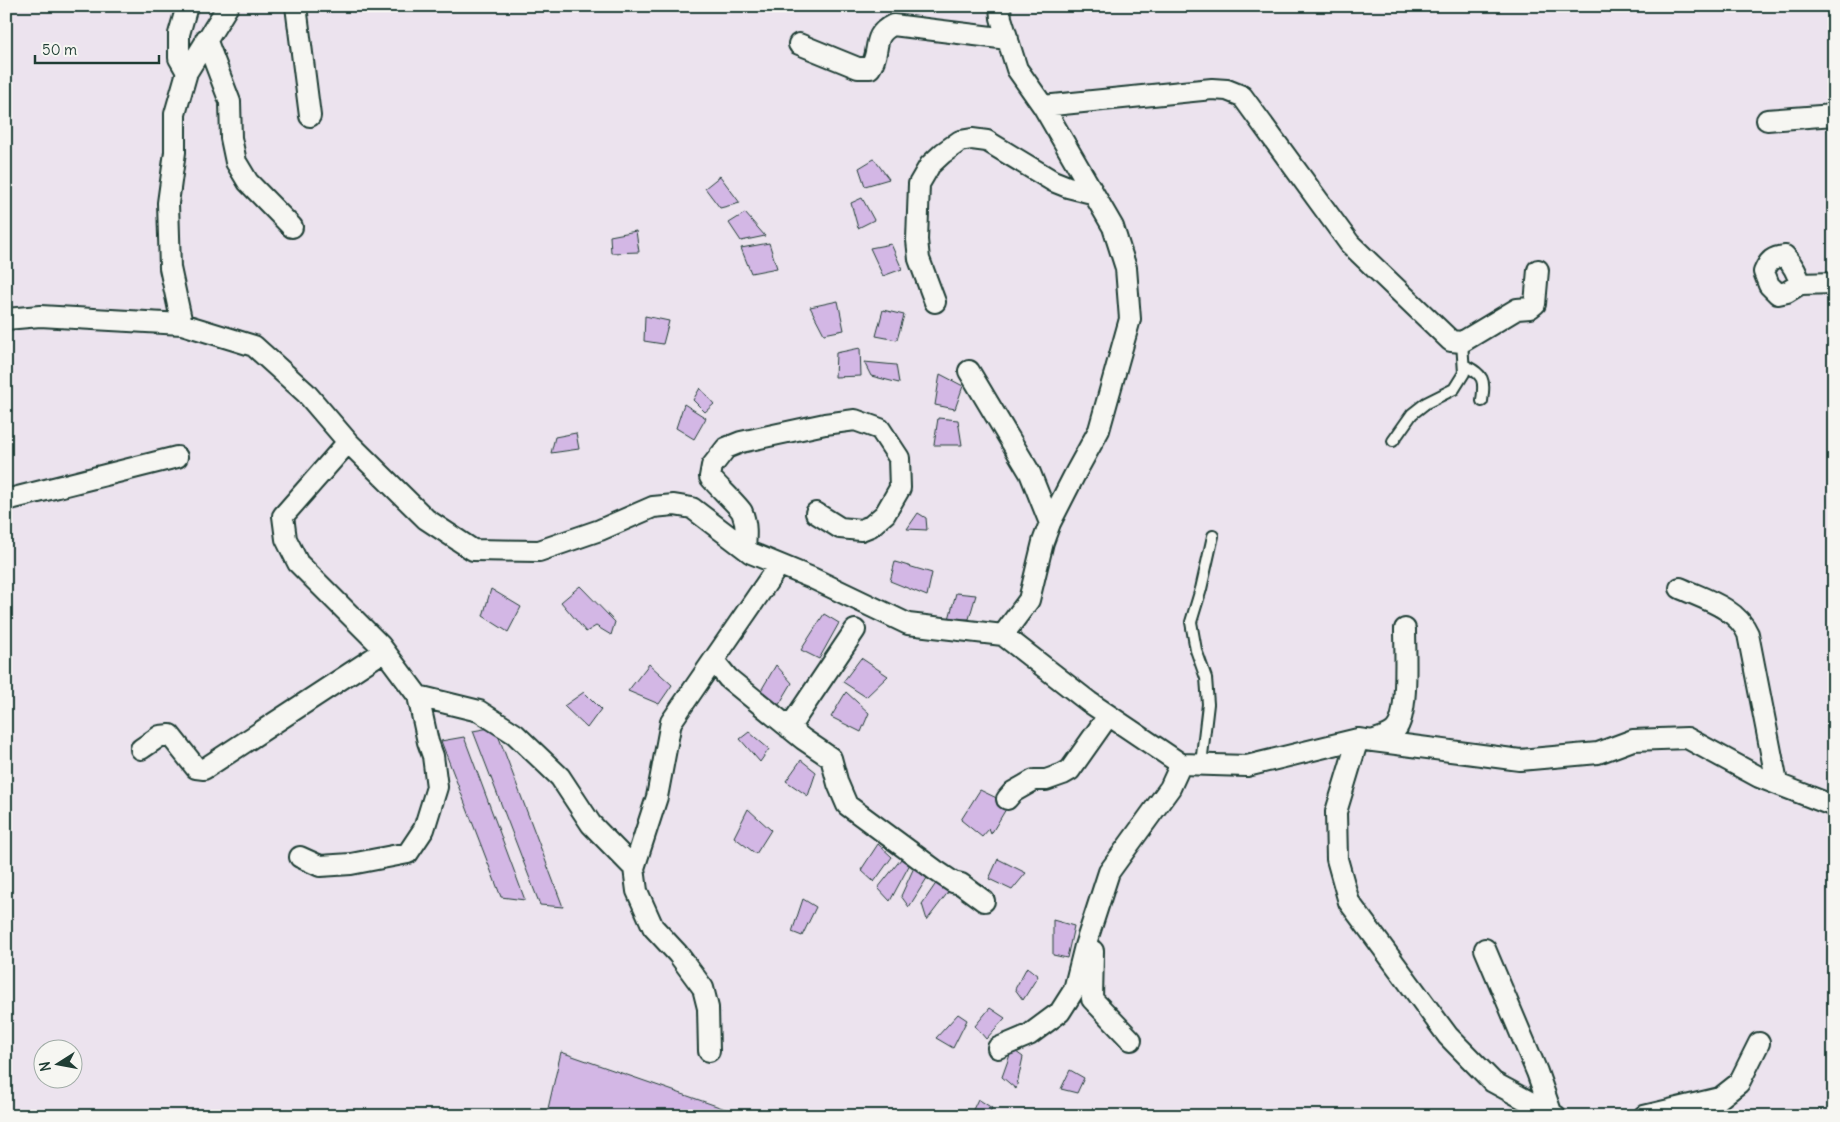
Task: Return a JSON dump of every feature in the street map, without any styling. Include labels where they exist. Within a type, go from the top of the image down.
[{"type":"street","points":[[187,6],[178,34],[179,58],[187,72]]},
{"type":"street","points":[[182,324],[170,268],[168,202],[175,152],[175,114],[187,72],[228,6]]},
{"type":"street","points":[[296,6],[310,116]]},
{"type":"street","points":[[1000,6],[1001,18],[1017,69],[1043,106],[1113,227],[1126,268],[1130,319],[1100,430],[1050,523],[1029,600],[1003,634]]},
{"type":"street","points":[[799,44],[858,68],[870,68],[874,62],[878,40],[883,30],[893,24],[1008,39]]},
{"type":"street","points":[[206,39],[230,102],[231,138],[236,162],[248,182],[292,227]]},
{"type":"street","points":[[1043,106],[1212,89],[1228,90],[1242,96],[1350,244],[1451,341],[1462,342],[1517,309],[1530,308],[1534,304],[1538,270]]},
{"type":"street","points":[[1767,120],[1834,115]]},
{"type":"street","points":[[935,302],[919,259],[917,240],[919,184],[930,166],[960,141],[972,139],[987,141],[1053,181],[1092,193]]},
{"type":"street","points":[[1800,284],[1834,283]]},
{"type":"street","points":[[6,319],[40,316],[182,324],[254,346],[306,393],[348,442],[426,519],[473,550],[538,551],[600,530],[653,507],[674,505],[692,508],[752,553],[812,578],[908,624],[1003,634],[1108,716],[1181,764],[1247,766],[1389,735],[1396,730],[1402,718],[1405,684],[1405,629]]},
{"type":"street","points":[[970,371],[1030,473],[1050,523]]},
{"type":"street","points":[[745,548],[746,530],[742,511],[710,477],[712,466],[726,448],[741,442],[825,424],[855,420],[880,429],[899,458],[900,488],[885,514],[872,526],[861,530],[840,528],[816,513]]},
{"type":"street","points":[[300,857],[320,866],[351,864],[408,853],[424,828],[437,787],[433,756],[418,696],[384,651],[298,563],[286,539],[283,516],[348,442]]},
{"type":"street","points":[[6,500],[177,457]]},
{"type":"street","points":[[709,1051],[708,1008],[703,988],[678,954],[653,927],[638,891],[634,868],[657,797],[671,722],[779,565]]},
{"type":"street","points":[[1680,588],[1715,603],[1732,613],[1744,624],[1748,634],[1777,783]]},
{"type":"street","points":[[789,728],[855,630]]},
{"type":"street","points":[[141,749],[160,736],[170,735],[196,768],[204,769],[384,651]]},
{"type":"street","points":[[714,661],[728,678],[789,728],[831,758],[838,784],[847,805],[941,874],[953,882],[961,884],[984,901]]},
{"type":"street","points":[[418,696],[478,711],[516,734],[560,777],[591,824],[634,868]]},
{"type":"street","points":[[1007,799],[1013,792],[1034,780],[1046,780],[1070,770],[1108,716]]},
{"type":"street","points":[[1365,740],[1520,760],[1598,752],[1633,740],[1687,738],[1759,777],[1834,806]]},
{"type":"street","points":[[1365,740],[1336,812],[1337,859],[1349,902],[1448,1036],[1494,1082],[1554,1114]]},
{"type":"street","points":[[998,1048],[1029,1035],[1060,1012],[1074,990],[1109,872],[1170,788],[1181,764]]},
{"type":"street","points":[[1096,914],[1092,999],[1131,1040]]},
{"type":"street","points":[[1485,949],[1554,1114]]},
{"type":"street","points":[[1644,1116],[1720,1098],[1739,1083],[1759,1043]]},
{"type":"lane","points":[[1393,441],[1412,414],[1426,403],[1454,389],[1464,373],[1462,342]]},
{"type":"lane","points":[[1464,365],[1478,372],[1484,382],[1482,401]]},
{"type":"lane","points":[[1201,764],[1208,704],[1206,678],[1196,650],[1190,622],[1201,589],[1214,536]]},
{"type":"building","points":[[874,159],[889,179],[865,186],[859,168]]},
{"type":"building","points":[[720,176],[740,203],[720,208],[705,188]]},
{"type":"building","points":[[862,198],[874,220],[858,228],[851,203]]},
{"type":"building","points":[[745,213],[765,236],[741,241],[729,223]]},
{"type":"building","points":[[636,231],[639,252],[611,253],[610,236]]},
{"type":"building","points":[[769,243],[777,268],[751,273],[741,248]]},
{"type":"building","points":[[891,244],[902,269],[883,276],[870,248]]},
{"type":"building","points":[[838,301],[844,330],[824,334],[810,307]]},
{"type":"building","points":[[883,310],[904,315],[897,340],[876,336]]},
{"type":"building","points":[[645,316],[669,321],[663,344],[644,341]]},
{"type":"building","points":[[860,348],[861,376],[835,377],[836,353]]},
{"type":"building","points":[[864,362],[896,365],[899,383],[871,376]]},
{"type":"building","points":[[940,374],[963,386],[955,409],[935,405]]},
{"type":"building","points":[[700,388],[714,404],[705,412],[693,400]]},
{"type":"building","points":[[684,404],[706,418],[694,439],[676,428]]},
{"type":"building","points":[[938,418],[958,420],[962,445],[934,445]]},
{"type":"building","points":[[576,433],[579,449],[551,453],[555,437]]},
{"type":"building","points":[[918,513],[926,518],[927,530],[907,529]]},
{"type":"building","points":[[895,562],[932,573],[927,596],[890,581]]},
{"type":"building","points":[[580,586],[615,622],[611,635],[596,626],[586,632],[561,602]]},
{"type":"building","points":[[491,589],[521,607],[508,632],[483,616]]},
{"type":"building","points":[[956,593],[976,595],[969,619],[949,619]]},
{"type":"building","points":[[824,614],[839,623],[819,659],[801,650]]},
{"type":"building","points":[[861,658],[888,676],[866,697],[843,682]]},
{"type":"building","points":[[649,664],[672,685],[659,704],[628,691]]},
{"type":"building","points":[[776,665],[792,683],[777,708],[759,694]]},
{"type":"building","points":[[584,692],[601,709],[587,728],[564,706]]},
{"type":"building","points":[[846,692],[869,713],[861,732],[831,717]]},
{"type":"building","points":[[495,727],[563,907],[540,905],[473,731]]},
{"type":"building","points":[[749,732],[769,749],[760,762],[740,739]]},
{"type":"building","points":[[464,737],[525,900],[501,897],[441,741]]},
{"type":"building","points":[[801,760],[816,772],[808,796],[786,781]]},
{"type":"building","points":[[980,790],[1009,804],[991,834],[989,829],[982,837],[961,820]]},
{"type":"building","points":[[748,809],[771,830],[756,854],[734,837]]},
{"type":"building","points":[[878,844],[892,857],[874,882],[861,870]]},
{"type":"building","points":[[905,854],[911,862],[890,901],[878,888]]},
{"type":"building","points":[[998,859],[1026,873],[1012,890],[989,879]]},
{"type":"building","points":[[916,863],[927,878],[909,907],[901,896]]},
{"type":"building","points":[[939,879],[949,891],[927,920],[922,904]]},
{"type":"building","points":[[803,899],[816,907],[802,936],[792,932]]},
{"type":"building","points":[[1053,920],[1074,926],[1067,958],[1053,955]]},
{"type":"building","points":[[1027,967],[1038,976],[1023,1000],[1015,989]]},
{"type":"building","points":[[990,1008],[1005,1018],[986,1039],[975,1026]]},
{"type":"building","points":[[958,1014],[967,1020],[953,1048],[936,1038]]},
{"type":"building","points":[[1012,1049],[1023,1057],[1016,1089],[1002,1077]]},
{"type":"building","points":[[561,1052],[731,1111],[729,1116],[555,1116],[547,1113]]},
{"type":"building","points":[[1070,1070],[1084,1078],[1077,1093],[1061,1089]]},
{"type":"building","points":[[978,1099],[992,1108],[988,1116],[970,1116]]}]
